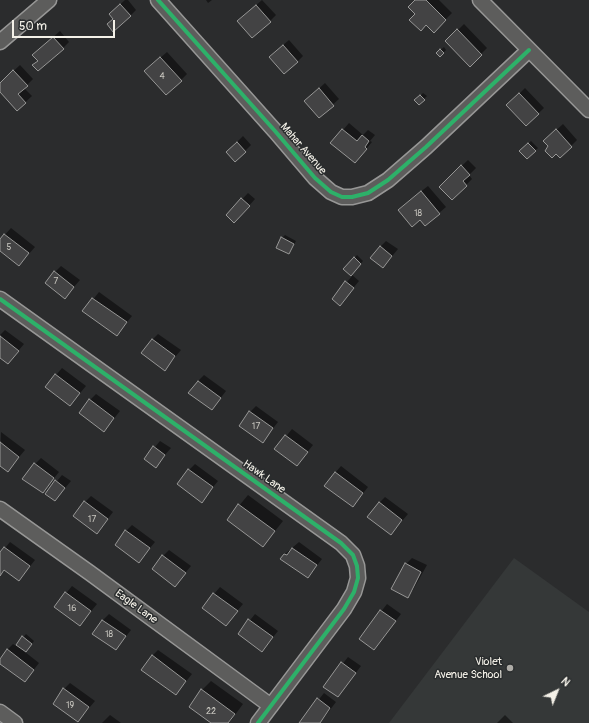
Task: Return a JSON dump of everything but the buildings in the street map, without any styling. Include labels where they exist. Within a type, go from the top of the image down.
[{"type":"street","points":[[0,42],[49,0]]},
{"type":"street","name":"Mahar Avenue","points":[[158,0],[315,178],[331,192],[342,197],[352,197],[368,193],[388,180],[426,147],[529,50]]},
{"type":"street","points":[[480,0],[589,110]]},
{"type":"street","name":"Hawk Lane","points":[[0,299],[341,543],[353,555],[357,566],[358,578],[354,592],[344,610],[258,723]]},
{"type":"street","name":"Eagle Lane","points":[[0,509],[90,572],[271,706]]},
{"type":"street","points":[[0,712],[14,723]]},
{"type":"shaded area","name":"Violet Avenue School","points":[[514,558],[589,612],[589,723],[389,723]]},
{"type":"cycle path","points":[[158,0],[315,178],[331,192],[342,197],[352,197],[368,193],[388,180],[426,147],[529,50]]},
{"type":"cycle path","points":[[0,299],[341,543],[353,555],[357,566],[358,578],[354,592],[344,609],[258,723]]},
{"type":"place","name":"Violet Avenue School","points":[[510,668]]}]
